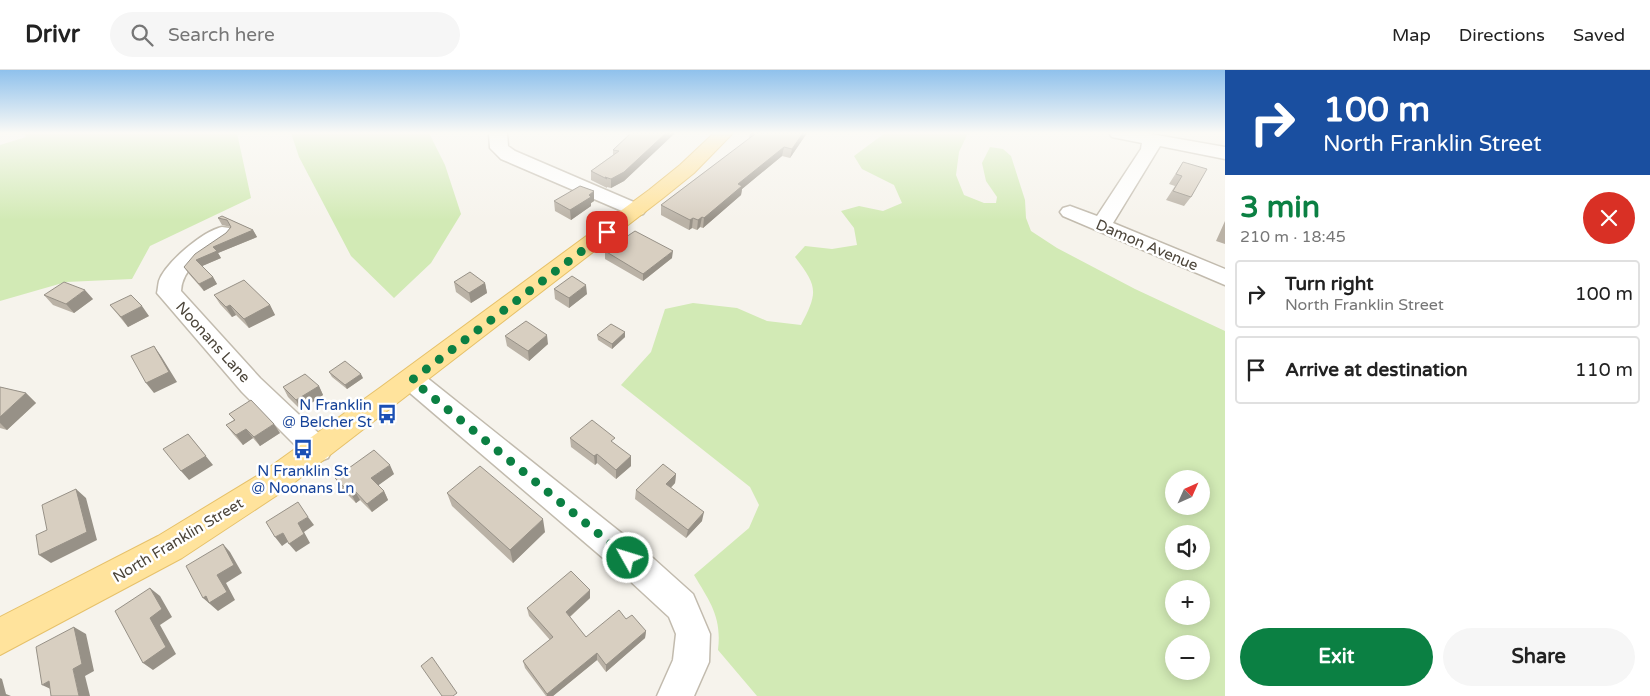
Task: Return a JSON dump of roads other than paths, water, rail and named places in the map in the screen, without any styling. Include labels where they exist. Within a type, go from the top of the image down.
[{"type":"main road","name":"North Franklin Street","points":[[0,636],[170,547],[240,504],[318,450],[412,380],[636,210],[694,162]]},
{"type":"street","points":[[523,162],[636,210]]},
{"type":"street","points":[[1101,226],[1141,162]]},
{"type":"street","name":"Damon Avenue","points":[[1070,212],[1225,278]]},
{"type":"street","name":"Noonans Lane","points":[[222,233],[192,253],[170,281],[169,293],[251,385],[318,450]]},
{"type":"street","points":[[412,380],[642,570],[681,606],[693,634],[691,662],[674,696]]},
{"type":"place","name":"N Franklin @ Belcher St","points":[[387,414]]},
{"type":"place","name":"N Franklin St @ Noonans Ln","points":[[303,449]]}]
